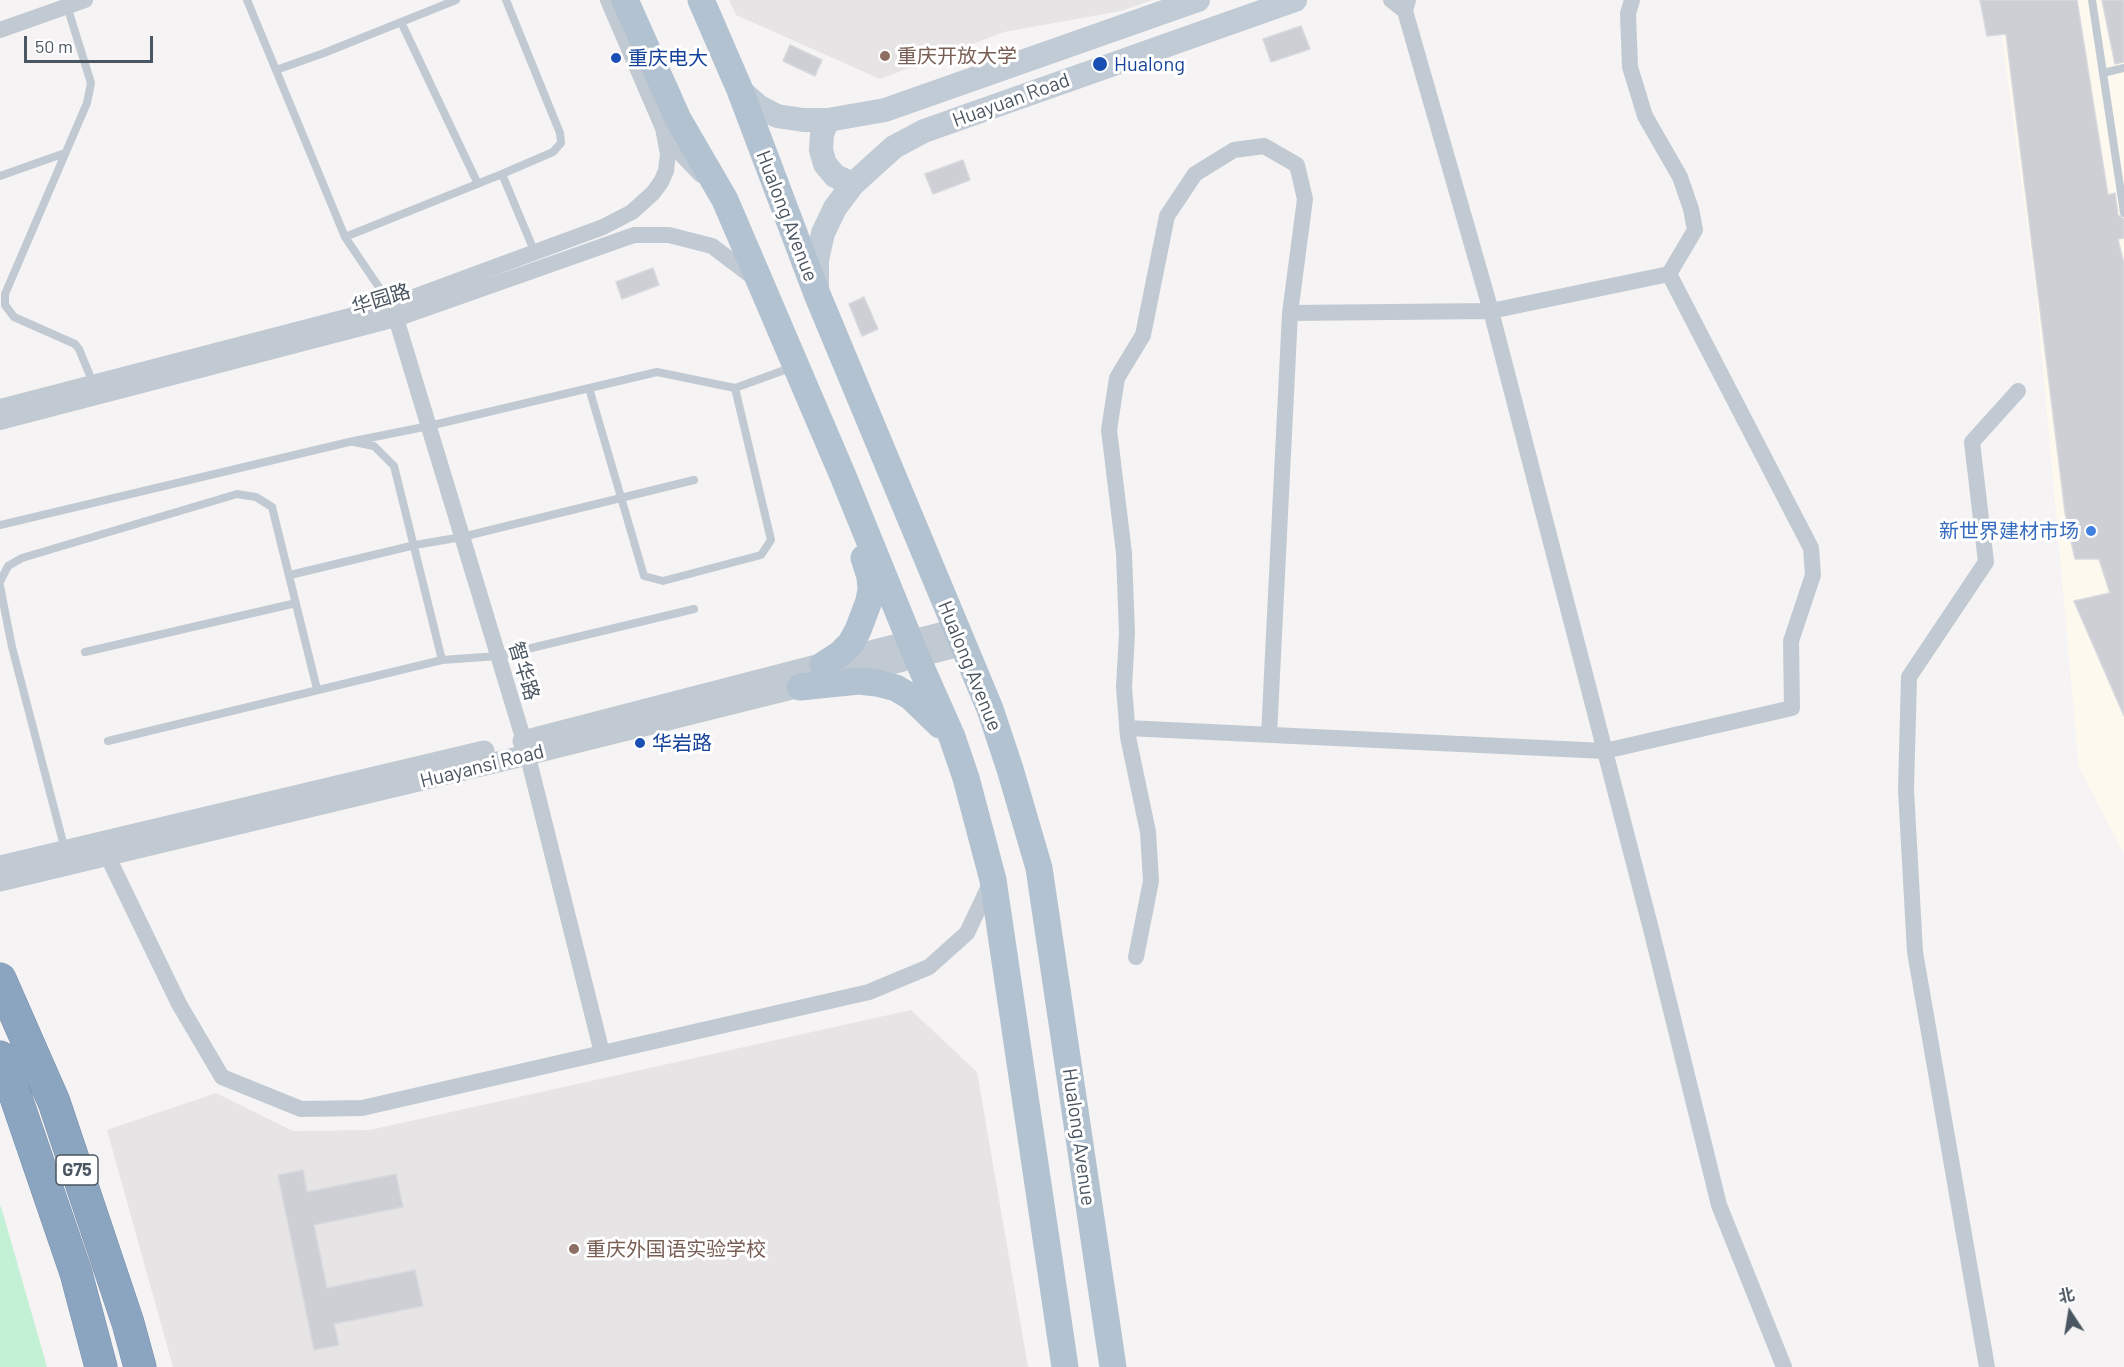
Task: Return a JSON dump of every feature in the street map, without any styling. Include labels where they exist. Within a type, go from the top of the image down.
[{"type":"highway","name":"G75","points":[[0,979],[54,1102],[128,1323],[140,1367]]},
{"type":"highway","name":"G75","points":[[0,1057],[76,1273],[101,1367]]},
{"type":"main road","points":[[625,0],[678,119],[725,200],[843,476],[913,650],[952,737],[966,778],[993,880],[1065,1367]]},
{"type":"main road","name":"Hualong Avenue","points":[[701,0],[740,90],[817,294],[1000,739],[1039,868],[1113,1367]]},
{"type":"main road","name":"Huayuan Road","points":[[740,90],[758,106],[777,116],[803,120],[828,120],[885,110],[1198,0]]},
{"type":"main road","name":"Huayuan Road","points":[[817,294],[817,260],[824,233],[835,208],[853,184],[894,147],[924,132],[1295,0]]},
{"type":"main road","points":[[828,120],[822,134],[821,150],[825,164],[835,176],[853,184]]},
{"type":"main road","points":[[823,665],[840,654],[850,643],[858,630],[871,589],[870,577],[853,523],[843,476]]},
{"type":"main road","points":[[800,687],[859,681],[896,688],[923,707],[952,737]]},
{"type":"street","points":[[0,30],[85,0]]},
{"type":"street","points":[[608,0],[663,128],[678,151],[725,200]]},
{"type":"street","points":[[1391,0],[1407,5],[1491,312],[1605,751],[1719,1205],[1784,1367]]},
{"type":"street","points":[[1290,313],[1491,312],[1669,274],[1695,230],[1691,209],[1680,177],[1646,116],[1630,68],[1628,14],[1632,0]]},
{"type":"street","name":"华园路","points":[[538,260],[632,212],[644,203],[657,188],[666,171],[668,154],[663,128]]},
{"type":"street","points":[[1136,957],[1151,881],[1148,832],[1127,728],[1124,687],[1127,633],[1124,553],[1110,430],[1116,378],[1143,335],[1167,216],[1195,174],[1234,150],[1264,146],[1297,165],[1305,199],[1290,313],[1269,735]]},
{"type":"street","name":"华园路","points":[[0,422],[394,312],[538,260],[634,235],[669,235],[712,246],[760,283]]},
{"type":"street","points":[[1127,728],[1605,751],[1792,708],[1791,641],[1813,575],[1811,548],[1669,274]]},
{"type":"street","name":"华园路","points":[[0,407],[394,312]]},
{"type":"street","name":"智华路","points":[[394,312],[525,748],[602,1053]]},
{"type":"street","points":[[1987,1367],[1915,951],[1905,790],[1909,677],[1986,562],[1972,442],[2019,392]]},
{"type":"street","name":"Huayansi Road","points":[[0,866],[800,687],[960,637]]},
{"type":"street","name":"Huayansi Road","points":[[0,881],[525,748],[823,665],[913,650]]},
{"type":"street","points":[[107,855],[179,1004],[222,1077],[301,1109],[362,1108],[869,992],[929,967],[967,933],[993,880]]},
{"type":"lane","points":[[247,0],[345,237],[394,312]]},
{"type":"lane","points":[[276,70],[456,0]]},
{"type":"lane","points":[[345,237],[553,152],[561,143],[560,133],[506,0]]},
{"type":"lane","points":[[2092,0],[2120,160],[2124,213]]},
{"type":"lane","points":[[67,6],[91,82],[87,103],[5,294],[5,305],[14,317],[75,344],[80,349],[93,383]]},
{"type":"lane","points":[[401,22],[478,183]]},
{"type":"lane","points":[[2103,72],[2124,68]]},
{"type":"lane","points":[[0,176],[65,153]]},
{"type":"lane","points":[[502,174],[538,260]]},
{"type":"lane","points":[[0,525],[348,442],[429,426],[657,372],[735,388],[796,366]]},
{"type":"lane","points":[[589,387],[644,576],[663,581],[761,555],[771,540],[735,388]]},
{"type":"lane","points":[[348,442],[374,446],[394,466],[442,660]]},
{"type":"lane","points":[[290,575],[415,545],[462,537],[694,480]]},
{"type":"lane","points":[[65,850],[12,647],[0,584],[8,566],[22,558],[237,494],[256,497],[272,507],[317,689]]},
{"type":"lane","points":[[85,652],[296,603]]},
{"type":"lane","points":[[108,741],[442,660],[498,656],[694,609]]},
{"type":"shaded area","name":"重庆开放大学","points":[[729,0],[1152,0],[1121,11],[1004,32],[880,79],[736,15]]},
{"type":"shaded area","name":"新世界建材市场","points":[[1997,0],[2124,0],[2124,853],[2079,768],[2036,293]]},
{"type":"shaded area","name":"重庆外国语实验学校","points":[[911,1010],[977,1072],[1028,1367],[173,1367],[107,1130],[216,1093],[293,1131],[370,1130]]},
{"type":"green space","points":[[0,1205],[2,1210],[47,1367],[0,1367]]},
{"type":"building","name":"新世界建材市场","points":[[1980,0],[2077,0],[2108,195],[2115,193],[2118,215],[2124,219],[2124,238],[2118,239],[2124,264],[2124,716],[2074,601],[2110,593],[2099,559],[2075,559],[2065,512],[2006,34],[1987,36]]},
{"type":"building","points":[[2102,0],[2124,0],[2124,62],[2115,64]]},
{"type":"building","points":[[1301,26],[1310,49],[1271,62],[1263,39]]},
{"type":"building","points":[[790,45],[822,60],[815,76],[783,61]]},
{"type":"building","points":[[963,160],[970,180],[933,194],[925,174]]},
{"type":"building","points":[[653,268],[659,285],[622,299],[616,282]]},
{"type":"building","points":[[864,297],[878,329],[862,336],[849,304]]},
{"type":"building","points":[[303,1170],[307,1192],[396,1174],[403,1207],[314,1225],[327,1288],[415,1270],[423,1306],[334,1324],[339,1345],[314,1350],[278,1175]]},
{"type":"place","name":"重庆开放大学","points":[[885,56]]},
{"type":"place","name":"重庆电大","points":[[616,58]]},
{"type":"place","name":"Hualong","points":[[1100,64]]},
{"type":"place","name":"新世界建材市场","points":[[2091,531]]},
{"type":"place","name":"华岩路","points":[[640,743]]},
{"type":"place","name":"重庆外国语实验学校","points":[[574,1249]]}]
